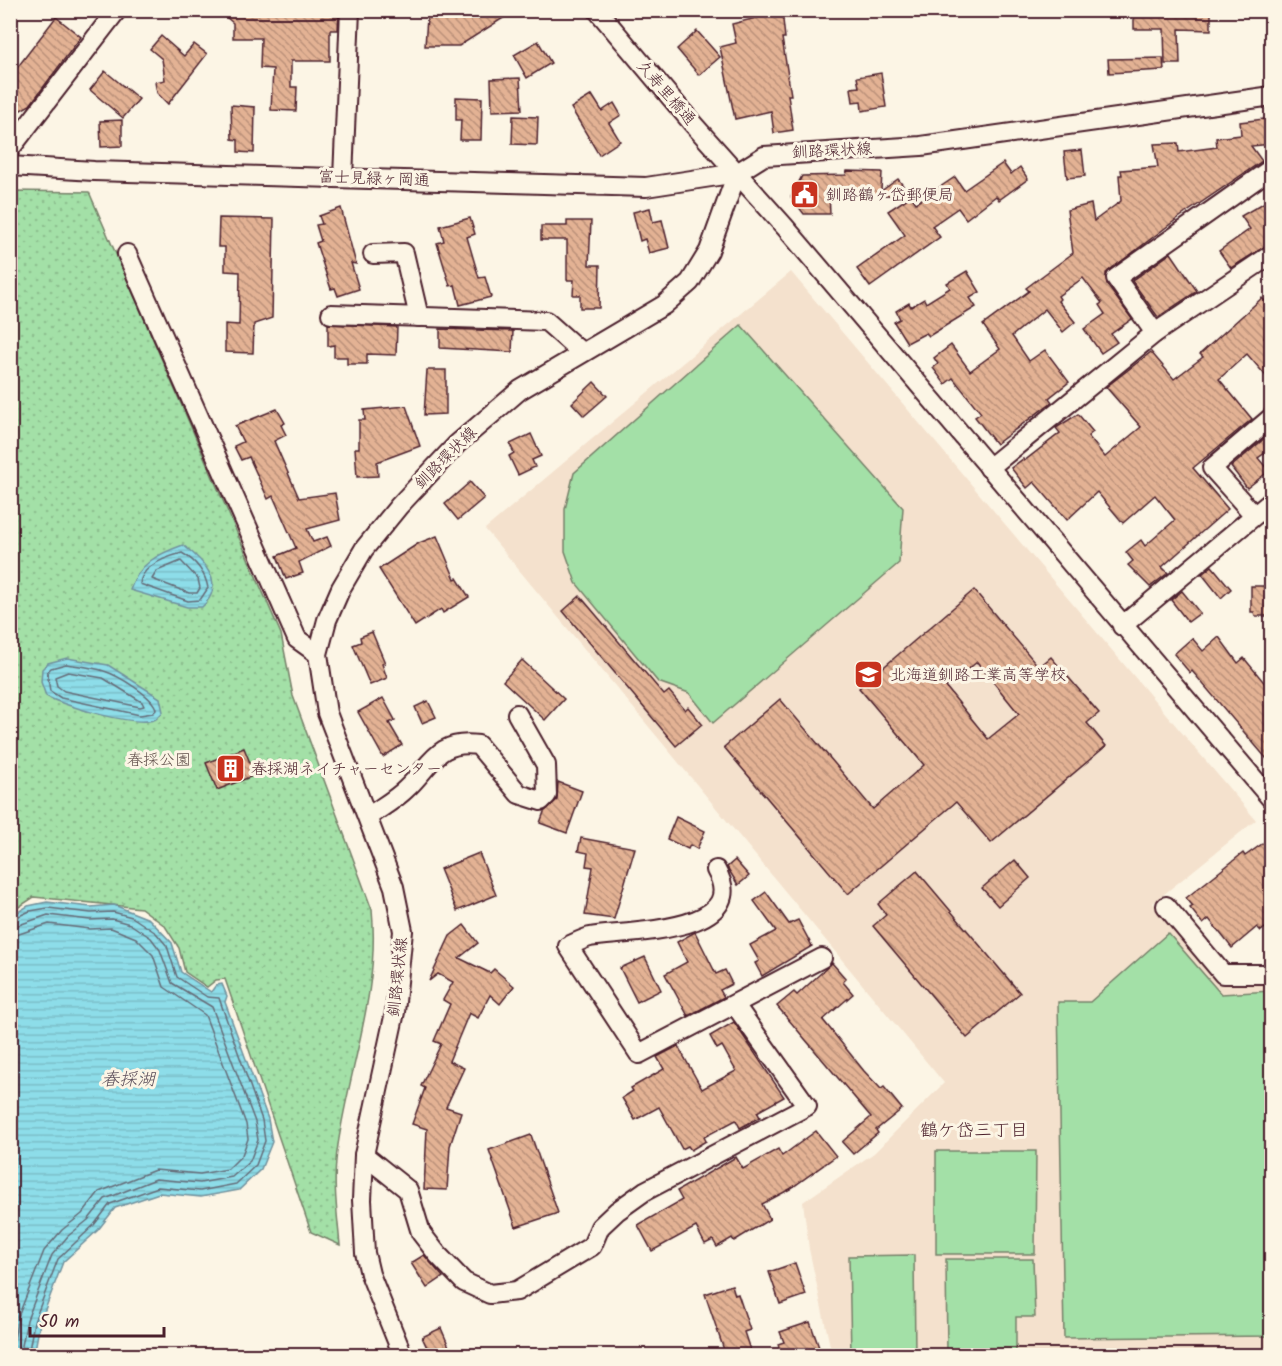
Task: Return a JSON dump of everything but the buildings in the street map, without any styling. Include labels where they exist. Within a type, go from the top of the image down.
[{"type":"street","points":[[10,149],[117,10]]},
{"type":"street","points":[[343,178],[350,10]]},
{"type":"street","name":"久寿里橋通","points":[[597,10],[1272,800]]},
{"type":"street","name":"釧路環状線","points":[[403,1356],[370,1274],[365,1252],[362,1200],[364,1155],[395,1012],[403,931],[394,887],[327,713],[318,654],[327,620],[341,588],[364,549],[399,506],[457,444],[520,390],[664,305],[690,282],[709,251],[737,173],[764,156],[921,146],[1272,96]]},
{"type":"street","name":"富士見緑ヶ岡通","points":[[10,166],[94,171],[646,187],[737,173]]},
{"type":"street","points":[[1155,333],[1116,278],[1272,168]]},
{"type":"street","points":[[374,254],[404,253],[419,317]]},
{"type":"street","points":[[127,254],[297,639],[318,654]]},
{"type":"street","points":[[989,468],[1155,333],[1272,254]]},
{"type":"street","points":[[331,314],[546,321],[581,352]]},
{"type":"street","points":[[1253,514],[1212,468],[1272,417]]},
{"type":"street","points":[[1122,626],[1253,514],[1272,501]]},
{"type":"street","points":[[368,817],[406,789],[433,757],[448,747],[465,743],[478,745],[519,794],[541,801],[547,795],[546,765],[517,714]]},
{"type":"street","points":[[716,870],[725,885],[723,896],[711,913],[695,922],[587,938],[568,946],[639,1054],[822,958]]},
{"type":"street","points":[[1166,906],[1223,974],[1272,974]]},
{"type":"street","points":[[364,1155],[408,1190],[421,1233],[464,1281],[490,1294],[517,1291],[592,1246],[600,1227],[617,1211],[645,1191],[807,1106],[735,1005]]},
{"type":"shaded area","name":"北海道釧路工業高等学校","points":[[791,272],[1256,820],[1153,903],[1223,982],[1271,979],[1271,1355],[832,1355],[809,1249],[803,1202],[874,1153],[944,1083],[485,529]]},
{"type":"green space","name":"春採公園","points":[[11,191],[89,192],[281,634],[293,696],[372,910],[372,970],[368,999],[336,1158],[340,1245],[311,1232],[225,979],[216,980],[207,987],[185,972],[179,948],[165,926],[141,908],[34,897],[11,912]]},
{"type":"green space","points":[[741,325],[903,508],[899,563],[713,723],[689,693],[658,682],[576,583],[565,551],[565,509],[574,473]]},
{"type":"green space","points":[[1168,933],[1221,994],[1271,991],[1271,1336],[1064,1338],[1058,1002],[1090,1002]]},
{"type":"green space","points":[[936,1151],[1036,1151],[1035,1254],[936,1254]]},
{"type":"green space","points":[[914,1255],[915,1355],[851,1355],[849,1256]]},
{"type":"green space","points":[[946,1259],[1033,1259],[1035,1317],[1016,1317],[1016,1355],[947,1355]]},
{"type":"water","points":[[183,545],[205,566],[213,581],[213,590],[202,607],[187,607],[130,590],[144,566],[165,552]]},
{"type":"water","points":[[67,658],[108,665],[160,698],[163,712],[156,719],[134,721],[84,710],[46,696],[41,682],[42,669],[48,663]]},
{"type":"water","name":"春採湖","points":[[47,902],[91,907],[114,905],[149,919],[172,943],[181,972],[211,992],[216,985],[222,984],[227,996],[225,1002],[268,1119],[272,1142],[261,1169],[239,1190],[201,1197],[159,1193],[115,1208],[98,1230],[63,1262],[40,1323],[34,1355],[11,1355],[11,916],[28,906]]},
{"type":"place","name":"釧路鶴ヶ岱郵便局","points":[[805,195]]},
{"type":"place","name":"北海道釧路工業高等学校","points":[[869,675]]},
{"type":"place","name":"春採湖ネイチャーセンター","points":[[230,769]]},
{"type":"district","name":"鶴ケ岱三丁目","points":[[974,1131]]}]
